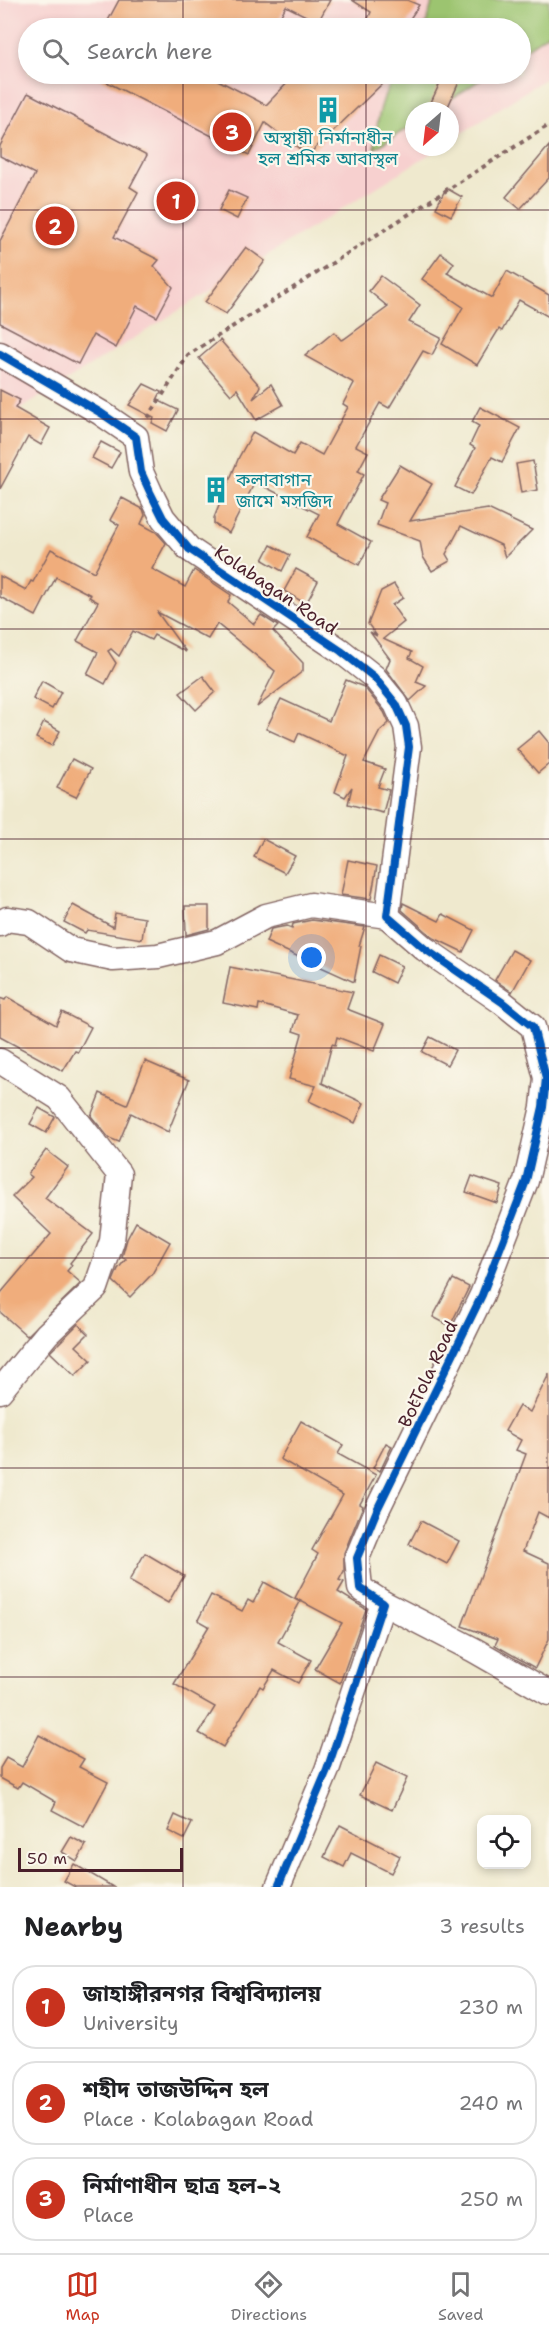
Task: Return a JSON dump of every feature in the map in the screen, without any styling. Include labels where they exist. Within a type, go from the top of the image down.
[{"type":"street","points":[[3,353],[136,437]]},
{"type":"street","name":"Kolabagan Road","points":[[136,437],[141,472],[150,492],[164,518],[189,549],[341,651],[374,677],[396,704],[406,726],[409,747],[387,916]]},
{"type":"street","points":[[0,924],[7,919],[29,922],[71,950],[113,959],[158,956],[217,942],[266,916],[311,905],[387,916]]},
{"type":"street","name":"BotTola Road","points":[[383,1603],[360,1588],[357,1558],[377,1510],[482,1295],[526,1181],[543,1107],[546,1078],[545,1060],[532,1027],[502,1002],[425,948],[387,916]]},
{"type":"street","points":[[0,1061],[59,1098],[119,1174],[112,1240],[96,1288],[47,1334],[0,1391]]},
{"type":"street","points":[[278,1887],[327,1770],[383,1603],[474,1650],[549,1693]]},
{"type":"path","points":[[136,437],[188,355],[549,125]]},
{"type":"shaded area","points":[[0,0],[549,0],[549,76],[459,135],[459,102],[405,102],[405,156],[427,156],[0,422]]},
{"type":"green space","points":[[431,0],[549,0],[549,33],[531,45],[531,18],[428,18]]},
{"type":"green space","points":[[390,84],[474,84],[447,102],[405,102],[405,130],[374,149],[383,99]]},
{"type":"building","points":[[119,0],[330,0],[320,18],[310,18],[286,6],[279,18],[109,18]]},
{"type":"building","points":[[352,0],[407,0],[419,5],[411,18],[368,18],[371,12]]},
{"type":"building","points":[[111,84],[225,84],[266,105],[286,84],[382,84],[308,155],[265,123],[249,155]]},
{"type":"building","points":[[439,84],[458,84],[450,102],[431,102]]},
{"type":"building","points":[[28,93],[147,155],[130,187],[138,192],[114,237],[159,260],[154,266],[173,287],[157,317],[137,306],[116,348],[93,335],[78,364],[0,323],[0,241],[35,174],[0,156],[0,146]]},
{"type":"building","points":[[549,146],[549,178],[520,209],[506,197]]},
{"type":"building","points":[[446,188],[462,197],[451,216],[436,208]]},
{"type":"building","points":[[229,190],[247,198],[237,219],[219,210]]},
{"type":"building","points":[[246,247],[265,261],[226,314],[205,302]]},
{"type":"building","points":[[441,253],[454,263],[447,273],[492,298],[507,271],[549,295],[549,317],[519,300],[502,331],[499,329],[477,365],[442,344],[463,307],[422,279]]},
{"type":"building","points":[[381,276],[420,305],[409,322],[441,338],[432,355],[423,351],[389,408],[380,403],[356,446],[368,452],[358,471],[364,474],[338,524],[371,542],[359,565],[307,537],[319,514],[255,482],[229,533],[214,524],[214,518],[239,457],[253,432],[293,455],[300,443],[322,455],[348,407],[343,404],[354,383],[305,356],[334,332],[341,340],[344,339],[388,307],[369,291]]},
{"type":"building","points":[[220,340],[260,386],[253,399],[271,384],[283,405],[256,420],[237,389],[231,395],[199,358]]},
{"type":"building","points":[[144,384],[161,392],[157,400],[178,410],[167,431],[152,423],[154,418],[129,405]]},
{"type":"building","points":[[0,390],[20,400],[15,408],[50,428],[41,445],[28,437],[0,489]]},
{"type":"building","points":[[480,407],[520,428],[502,462],[492,457],[471,495],[455,487],[475,448],[470,445],[479,426],[472,422]]},
{"type":"building","points":[[101,442],[120,452],[111,468],[92,458]]},
{"type":"building","points":[[533,461],[538,490],[521,493],[516,464]]},
{"type":"building","points":[[400,465],[432,484],[410,521],[488,509],[532,530],[505,557],[501,545],[461,526],[446,554],[450,561],[432,571],[423,557],[420,541],[377,525],[385,503],[378,500]]},
{"type":"building","points":[[122,498],[143,509],[145,515],[141,524],[156,532],[166,543],[152,569],[185,587],[194,570],[231,595],[228,602],[254,624],[261,615],[278,626],[273,631],[303,663],[303,671],[257,707],[275,671],[217,624],[208,639],[157,612],[186,652],[154,635],[151,640],[133,631],[119,656],[111,649],[108,651],[116,663],[105,684],[87,674],[98,652],[77,641],[98,602],[89,597],[91,595],[56,577],[36,616],[0,597],[0,576],[26,590],[31,581],[33,582],[51,549],[94,572],[119,525],[110,520]]},
{"type":"building","points":[[271,545],[290,555],[282,571],[263,560]]},
{"type":"building","points":[[296,569],[318,581],[306,604],[284,591]]},
{"type":"building","points":[[394,584],[403,598],[392,605],[404,622],[383,639],[412,652],[409,658],[423,666],[416,682],[426,686],[410,701],[386,669],[390,659],[370,632],[377,636],[368,624],[381,591]]},
{"type":"building","points":[[203,676],[215,692],[196,710],[180,693]]},
{"type":"building","points":[[346,680],[364,687],[384,712],[389,723],[380,731],[364,762],[385,769],[378,787],[389,790],[383,813],[348,804],[352,787],[345,797],[335,792],[348,756],[299,733],[295,742],[266,729],[281,699],[329,721]]},
{"type":"building","points":[[42,681],[61,692],[52,709],[33,699]]},
{"type":"building","points":[[44,722],[60,731],[52,746],[36,738]]},
{"type":"building","points":[[539,731],[549,743],[549,764],[538,773],[517,749]]},
{"type":"building","points":[[72,759],[91,769],[76,797],[57,788]]},
{"type":"building","points":[[263,839],[295,856],[285,873],[254,857]]},
{"type":"building","points":[[348,860],[377,866],[371,899],[341,895]]},
{"type":"building","points":[[403,903],[439,921],[443,914],[474,930],[463,952],[434,938],[402,910]]},
{"type":"building","points":[[73,905],[113,927],[115,913],[145,918],[142,939],[87,930],[85,933],[64,922]]},
{"type":"building","points":[[185,906],[209,906],[209,929],[186,935]]},
{"type":"building","points":[[312,920],[365,927],[359,946],[361,946],[354,982],[266,942],[271,929],[287,926],[292,928],[293,924]]},
{"type":"building","points":[[512,950],[530,960],[512,992],[495,980]]},
{"type":"building","points":[[379,955],[402,966],[394,983],[372,972]]},
{"type":"building","points":[[230,967],[353,992],[347,1009],[385,1024],[374,1051],[337,1037],[335,1045],[332,1044],[322,1083],[364,1103],[355,1123],[309,1101],[316,1086],[289,1079],[302,1034],[293,1031],[298,1015],[259,1004],[258,1010],[223,1003]]},
{"type":"building","points":[[7,997],[56,1025],[62,1012],[91,1027],[78,1052],[75,1051],[63,1071],[0,1037],[0,998],[5,1000]]},
{"type":"building","points":[[430,1037],[455,1050],[447,1065],[422,1052]]},
{"type":"building","points":[[145,1061],[189,1080],[168,1132],[131,1113],[119,1142],[109,1138],[91,1116],[100,1093],[127,1105]]},
{"type":"building","points":[[39,1108],[55,1117],[46,1133],[30,1124]]},
{"type":"building","points":[[46,1150],[68,1167],[45,1198],[93,1234],[70,1263],[72,1265],[67,1271],[81,1283],[27,1336],[0,1312],[0,1294],[51,1234],[12,1197],[32,1177],[28,1174]]},
{"type":"building","points":[[472,1176],[502,1186],[497,1203],[466,1192]]},
{"type":"building","points":[[136,1222],[170,1242],[152,1274],[130,1297],[113,1281],[118,1269],[126,1259],[122,1257],[127,1239]]},
{"type":"building","points":[[453,1279],[469,1287],[450,1326],[433,1317]]},
{"type":"building","points":[[78,1324],[88,1334],[76,1346],[91,1360],[75,1376],[50,1352]]},
{"type":"building","points":[[549,1374],[549,1518],[538,1512],[523,1551],[549,1563],[549,1639],[535,1668],[495,1645],[498,1639],[462,1626],[526,1454],[516,1450],[521,1440],[505,1431],[519,1406],[530,1412]]},
{"type":"building","points":[[301,1421],[343,1445],[338,1454],[376,1475],[360,1504],[363,1506],[344,1553],[344,1571],[339,1580],[344,1582],[338,1592],[366,1609],[340,1683],[315,1669],[342,1623],[295,1598],[318,1554],[312,1550],[343,1495],[280,1459]]},
{"type":"building","points":[[386,1443],[392,1446],[380,1471],[373,1468]]},
{"type":"building","points":[[421,1521],[459,1541],[447,1564],[409,1544]]},
{"type":"building","points":[[145,1553],[184,1576],[168,1603],[129,1581]]},
{"type":"building","points":[[264,1582],[300,1602],[278,1642],[311,1660],[298,1683],[274,1670],[263,1688],[260,1686],[223,1747],[199,1733],[215,1707],[174,1684],[209,1626],[198,1620],[211,1595],[242,1611],[248,1600],[253,1603]]},
{"type":"building","points":[[39,1735],[84,1759],[79,1767],[108,1782],[84,1827],[52,1810],[56,1802],[22,1782],[18,1788],[0,1778],[0,1768],[6,1758],[22,1767]]},
{"type":"building","points":[[376,1763],[407,1778],[392,1810],[360,1795]]},
{"type":"building","points":[[175,1815],[192,1823],[184,1839],[168,1831]]},
{"type":"building","points":[[340,1825],[400,1856],[391,1873],[351,1853],[344,1867],[324,1857]]},
{"type":"building","points":[[71,1837],[86,1845],[77,1861],[62,1852]]},
{"type":"building","points":[[74,1864],[113,1887],[75,1887],[64,1881]]},
{"type":"cycle path","points":[[0,354],[101,413],[136,437],[141,472],[150,492],[163,518],[189,549],[341,651],[374,677],[396,704],[406,726],[409,747],[387,916],[425,949],[502,1002],[533,1027],[546,1078],[543,1107],[526,1181],[482,1295],[377,1510],[357,1558],[360,1588],[383,1603],[327,1770],[278,1887]]},
{"type":"place","name":"অস্থায়ী নির্মানাধীন হল শ্রমিক আবাস্থল","points":[[328,110]]},
{"type":"place","name":"নির্মাণাধীন ছাত্র হল-২","points":[[232,132]]},
{"type":"place","name":"জাহাঙ্গীরনগর বিশ্ববিদ্যালয়","points":[[176,201]]},
{"type":"place","name":"শহীদ তাজউদ্দিন হল","points":[[55,226]]},
{"type":"place","name":"কলাবাগান জামে মসজিদ","points":[[216,490]]}]
